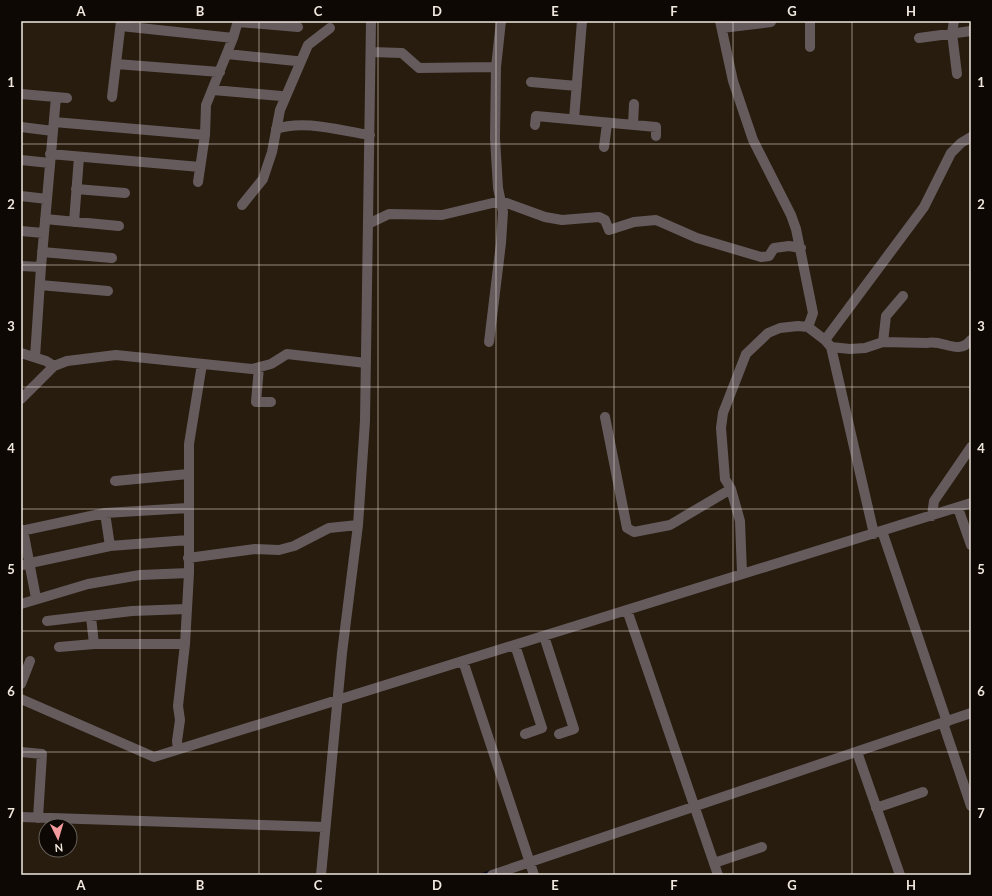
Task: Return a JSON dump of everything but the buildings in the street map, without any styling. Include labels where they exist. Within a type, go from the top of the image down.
[{"type":"street","points":[[198,182],[206,105],[227,54],[238,21],[298,27]]},
{"type":"street","points":[[321,875],[338,700],[358,525],[365,422],[371,21]]},
{"type":"street","points":[[489,342],[501,243],[503,212],[498,188],[495,138],[496,67],[501,21]]},
{"type":"street","points":[[574,119],[582,21]]},
{"type":"street","points":[[810,21],[810,47]]},
{"type":"street","points":[[954,21],[952,33],[957,74]]},
{"type":"street","points":[[771,22],[721,24],[733,81],[753,140],[791,215],[801,248],[813,313],[808,327]]},
{"type":"street","points":[[112,97],[121,24],[233,38]]},
{"type":"street","points":[[242,205],[263,179],[272,152],[280,110],[308,45],[330,28]]},
{"type":"street","points":[[919,38],[971,31]]},
{"type":"street","points":[[371,52],[402,53],[419,68],[496,67]]},
{"type":"street","points":[[227,54],[296,61]]},
{"type":"street","points":[[116,64],[220,72]]},
{"type":"street","points":[[531,82],[577,86]]},
{"type":"street","points":[[213,90],[281,96]]},
{"type":"street","points":[[21,94],[67,98]]},
{"type":"street","points":[[35,357],[43,233],[56,97]]},
{"type":"street","points":[[633,125],[634,104]]},
{"type":"street","points":[[535,125],[536,116],[574,119],[607,124],[656,127],[656,136]]},
{"type":"street","points":[[604,147],[607,124]]},
{"type":"street","points":[[276,129],[287,125],[316,127],[370,135]]},
{"type":"street","points":[[21,127],[53,126],[204,135]]},
{"type":"street","points":[[828,343],[924,207],[951,153],[961,143],[971,137]]},
{"type":"street","points":[[21,160],[79,156],[200,167]]},
{"type":"street","points":[[74,222],[79,156]]},
{"type":"street","points":[[76,189],[125,193]]},
{"type":"street","points":[[21,196],[46,199]]},
{"type":"street","points":[[368,224],[389,214],[442,215],[501,200],[545,217],[562,220],[599,217],[605,220],[610,230],[634,222],[656,220],[697,238],[761,257],[769,256],[774,248],[789,246],[801,248]]},
{"type":"street","points":[[45,219],[119,226]]},
{"type":"street","points":[[21,231],[43,233]]},
{"type":"street","points":[[42,252],[112,258]]},
{"type":"street","points":[[21,266],[41,267]]},
{"type":"street","points":[[40,285],[108,291]]},
{"type":"street","points":[[883,342],[886,316],[903,296]]},
{"type":"street","points":[[742,573],[740,521],[731,489],[725,479],[721,428],[723,414],[746,354],[768,333],[780,328],[798,326],[808,327],[828,343],[850,349],[865,348],[883,342],[933,342],[957,348],[967,345],[971,340]]},
{"type":"street","points":[[828,343],[878,532],[945,722],[971,806]]},
{"type":"street","points":[[21,353],[35,357],[54,366]]},
{"type":"street","points":[[21,399],[54,366],[67,361],[116,355],[252,369],[271,364],[287,354],[366,363]]},
{"type":"street","points":[[183,747],[177,741],[180,720],[178,706],[185,644],[189,573],[189,444],[202,364]]},
{"type":"street","points":[[259,367],[256,402],[271,402]]},
{"type":"street","points":[[605,417],[627,528],[634,532],[670,525],[731,489]]},
{"type":"street","points":[[932,516],[934,501],[971,447]]},
{"type":"street","points":[[115,481],[188,474]]},
{"type":"street","points":[[21,699],[154,757],[971,503]]},
{"type":"street","points":[[36,598],[25,564],[22,531],[105,513],[188,508]]},
{"type":"street","points":[[958,508],[971,545]]},
{"type":"street","points":[[105,513],[110,546]]},
{"type":"street","points":[[188,558],[255,549],[279,550],[294,546],[329,528],[358,525]]},
{"type":"street","points":[[25,564],[110,546],[188,540]]},
{"type":"street","points":[[21,604],[36,598],[88,584],[140,575],[189,573]]},
{"type":"street","points":[[47,621],[132,611],[187,609]]},
{"type":"street","points":[[627,610],[718,875]]},
{"type":"street","points":[[91,617],[94,644]]},
{"type":"street","points":[[544,636],[574,729],[558,734]]},
{"type":"street","points":[[59,646],[94,644],[185,644]]},
{"type":"street","points":[[514,645],[542,728],[525,734]]},
{"type":"street","points":[[463,660],[534,875]]},
{"type":"street","points":[[21,684],[30,661]]},
{"type":"street","points":[[492,875],[971,714]]},
{"type":"street","points":[[21,752],[42,754],[38,818],[21,817]]},
{"type":"street","points":[[857,752],[900,875]]},
{"type":"street","points":[[876,808],[923,792]]},
{"type":"street","points":[[78,819],[325,827]]},
{"type":"street","points":[[714,863],[762,847]]},
{"type":"waterway","points":[[481,875],[490,872]]}]
